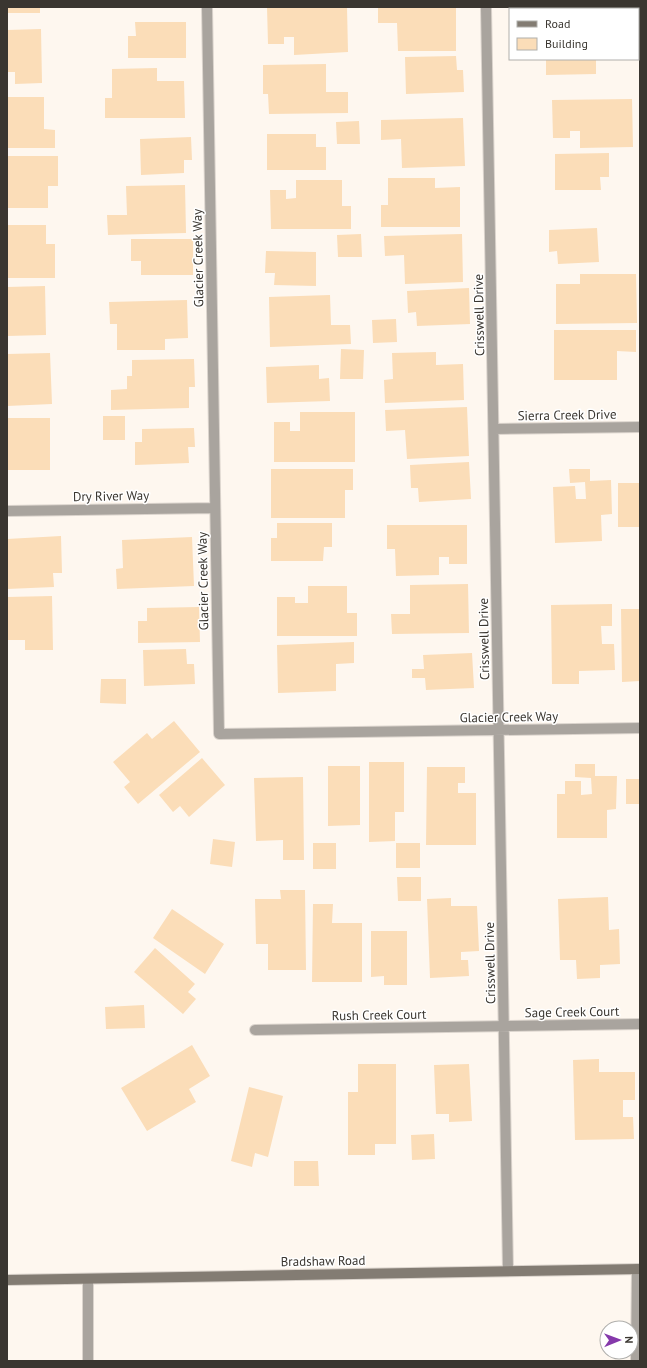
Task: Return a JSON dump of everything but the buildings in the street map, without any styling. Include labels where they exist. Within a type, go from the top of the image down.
[{"type":"main road","name":"Bradshaw Road","points":[[7,1280],[638,1269]]},
{"type":"street","name":"Glacier Creek Way","points":[[207,7],[219,734],[640,728]]},
{"type":"street","name":"Crisswell Drive","points":[[486,7],[508,1271]]},
{"type":"street","name":"Sierra Creek Drive","points":[[494,429],[640,427]]},
{"type":"street","name":"Dry River Way","points":[[7,511],[215,508]]},
{"type":"street","name":"Sage Creek Court","points":[[504,1026],[640,1024]]},
{"type":"street","name":"Rush Creek Court","points":[[255,1030],[504,1026]]},
{"type":"street","points":[[636,1361],[638,1269]]},
{"type":"street","points":[[88,1279],[88,1361]]}]
